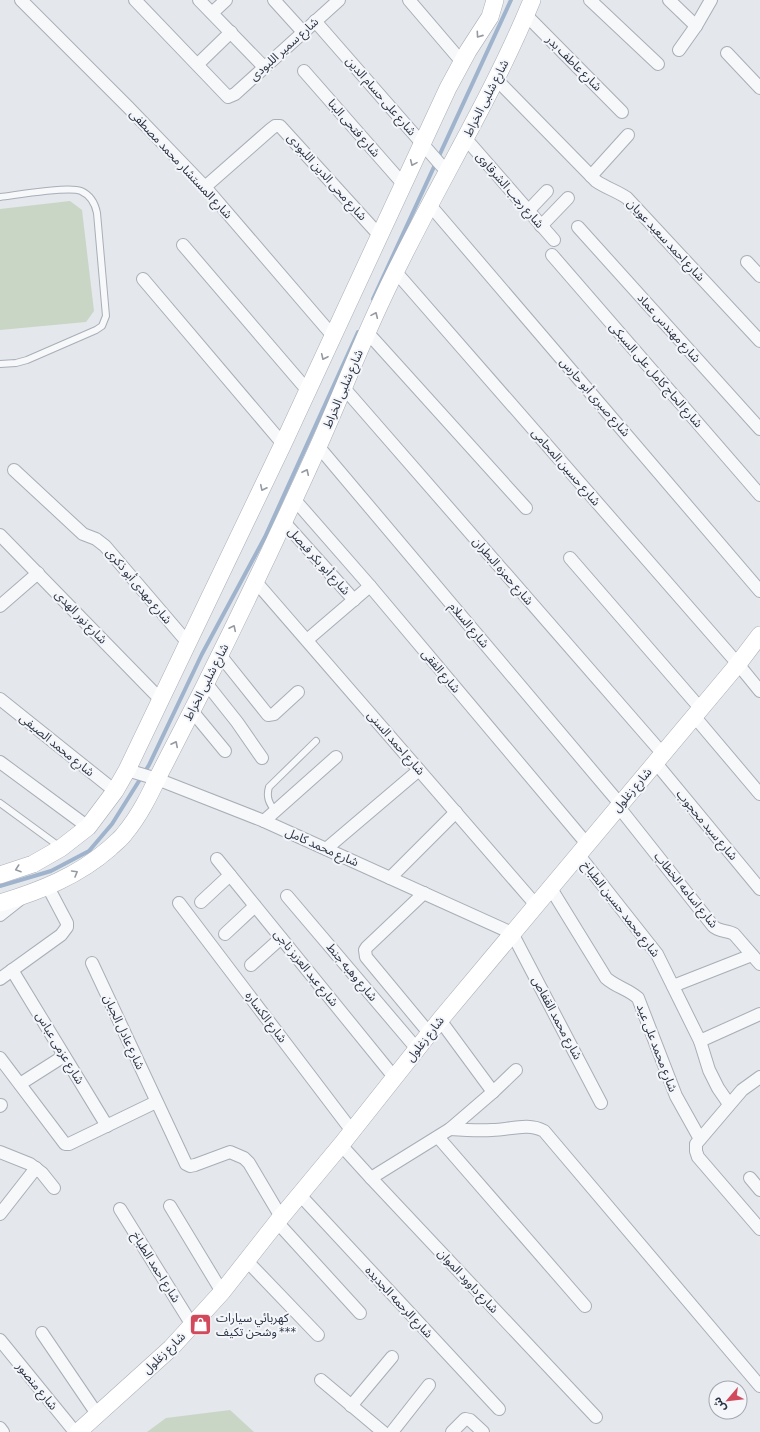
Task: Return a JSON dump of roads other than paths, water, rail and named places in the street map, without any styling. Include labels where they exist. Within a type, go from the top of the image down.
[{"type":"street","name":"شارع المستشار محمد مصطفى","points":[[21,0],[128,107],[205,188],[334,336]]},
{"type":"street","points":[[135,0],[198,64],[230,32]]},
{"type":"street","points":[[199,0],[264,67]]},
{"type":"street","points":[[212,13],[226,0]]},
{"type":"street","points":[[274,0],[303,32]]},
{"type":"street","name":"شارع سمير اللبودى","points":[[198,64],[228,97],[235,94],[339,0]]},
{"type":"street","points":[[409,0],[462,62]]},
{"type":"street","points":[[0,875],[32,864],[62,848],[88,827],[131,771],[161,700],[404,185],[426,147],[462,62],[490,17],[495,0]]},
{"type":"street","points":[[590,0],[658,64]]},
{"type":"street","points":[[669,0],[696,26]]},
{"type":"street","points":[[679,50],[696,26],[711,0]]},
{"type":"street","name":"شارع شلبى الخراط","points":[[0,903],[48,887],[75,874],[100,856],[123,836],[140,812],[153,778],[192,711],[256,582],[344,388],[367,332],[395,271],[429,204],[444,169],[466,139],[497,80],[529,8]]},
{"type":"street","name":"شارع عاطف بدر","points":[[529,8],[622,112]]},
{"type":"street","name":"شارع على حسام الدين","points":[[315,21],[444,169]]},
{"type":"street","points":[[727,53],[760,88]]},
{"type":"street","name":"شارع فتحى البنا","points":[[304,71],[404,185]]},
{"type":"street","name":"شارع احمد سعيد عويان","points":[[497,80],[591,176],[601,185],[627,198],[760,341]]},
{"type":"street","name":"شارع محى الدين اللبودى","points":[[205,188],[271,129],[275,126],[280,126],[380,236]]},
{"type":"street","points":[[591,176],[628,135]]},
{"type":"street","name":"شارع رجب الشرقاوى","points":[[466,139],[554,240]]},
{"type":"street","points":[[528,211],[547,191]]},
{"type":"street","points":[[541,226],[568,198]]},
{"type":"street","name":"شارع صبرى أبو حارس","points":[[429,204],[760,590]]},
{"type":"street","name":"شارع مهندس عماد","points":[[578,227],[760,429]]},
{"type":"street","points":[[183,245],[308,391]]},
{"type":"street","name":"شارع الحاج كامل على السبكى","points":[[552,255],[760,496]]},
{"type":"street","points":[[747,262],[760,276]]},
{"type":"street","name":"شارع حسين المحامى","points":[[395,271],[760,691]]},
{"type":"street","points":[[143,279],[283,444]]},
{"type":"street","points":[[367,332],[526,508]]},
{"type":"street","name":"شارع حمزه البطران","points":[[344,388],[658,758]]},
{"type":"street","name":"شارع السلام","points":[[318,446],[619,805]]},
{"type":"street","name":"شارع مهدى أبو ذكرى","points":[[14,470],[83,534],[96,539],[105,546],[188,643]]},
{"type":"street","name":"شارع الفقى","points":[[294,499],[370,586],[583,849]]},
{"type":"street","name":"شارع أبو بكر فيصل","points":[[284,522],[354,600]]},
{"type":"street","name":"شارع نور الهدى","points":[[0,535],[161,700]]},
{"type":"street","points":[[570,558],[697,712],[760,794]]},
{"type":"street","points":[[0,606],[38,573]]},
{"type":"street","name":"شارع احمد السنى","points":[[256,582],[308,640],[536,905]]},
{"type":"street","points":[[308,640],[370,586]]},
{"type":"street","name":"شارع زغلول","points":[[76,1432],[172,1348],[222,1292],[429,1033],[738,664],[760,635]]},
{"type":"street","points":[[220,655],[270,716],[298,692]]},
{"type":"street","points":[[206,683],[237,722],[262,758]]},
{"type":"street","name":"شارع محمد الصيفى","points":[[0,699],[115,791]]},
{"type":"street","points":[[192,711],[225,751]]},
{"type":"street","points":[[264,821],[336,757]]},
{"type":"street","name":"شارع سيد محجوب","points":[[658,758],[760,889]]},
{"type":"street","points":[[0,762],[88,827]]},
{"type":"street","points":[[326,849],[419,770]]},
{"type":"street","name":"شارع محمد كامل","points":[[131,771],[264,821],[512,933]]},
{"type":"street","name":"شارع اسامه الخطاب","points":[[619,805],[713,926],[720,931],[730,931],[734,934],[756,959]]},
{"type":"street","points":[[390,878],[456,812]]},
{"type":"street","name":"شارع محمد حسين الطباخ","points":[[583,849],[663,964],[700,1041],[709,1070],[718,1088],[730,1104]]},
{"type":"street","name":"شارع عبد العزيز ناجى","points":[[217,859],[394,1077]]},
{"type":"street","points":[[201,902],[230,875]]},
{"type":"street","points":[[0,979],[61,935],[67,927],[67,923],[48,887]]},
{"type":"street","name":"شارع محمد على عيد","points":[[550,887],[606,978],[638,998],[676,1096],[700,1139]]},
{"type":"street","points":[[424,893],[365,950],[366,957],[429,1033]]},
{"type":"street","points":[[0,915],[24,896]]},
{"type":"street","name":"شارع وهبه جنط","points":[[287,896],[417,1049]]},
{"type":"street","name":"شارع الكساره","points":[[179,903],[352,1131]]},
{"type":"street","points":[[225,934],[255,906]]},
{"type":"street","name":"شارع محمد القفاص","points":[[512,933],[601,1103]]},
{"type":"street","points":[[250,965],[281,938]]},
{"type":"street","points":[[673,986],[756,959]]},
{"type":"street","name":"شارع عادل الجبان","points":[[92,963],[186,1164],[195,1166],[230,1152],[244,1158],[251,1166],[279,1220]]},
{"type":"street","name":"شارع عزمى عباس","points":[[12,970],[107,1126]]},
{"type":"street","points":[[700,1041],[760,1014]]},
{"type":"street","points":[[440,1020],[494,1092]]},
{"type":"street","points":[[20,1084],[64,1056]]},
{"type":"street","points":[[0,1058],[66,1144],[69,1144],[156,1102]]},
{"type":"street","points":[[370,1178],[450,1129],[494,1092],[516,1070]]},
{"type":"street","points":[[760,1076],[742,1090],[700,1139],[696,1144],[696,1151],[698,1157],[760,1229]]},
{"type":"street","points":[[450,1129],[493,1130],[530,1126],[544,1131],[760,1386]]},
{"type":"street","points":[[438,1137],[586,1306]]},
{"type":"street","name":"شارع داوود الموان","points":[[341,1145],[370,1178],[596,1417]]},
{"type":"street","points":[[0,1152],[30,1164],[42,1173],[54,1188]]},
{"type":"street","points":[[0,1214],[36,1168]]},
{"type":"street","points":[[750,1178],[760,1190]]},
{"type":"street","name":"شارع الرحمه الجديده","points":[[300,1195],[499,1409]]},
{"type":"street","points":[[170,1206],[222,1292]]},
{"type":"street","name":"شارع احمد الطباخ","points":[[120,1209],[192,1325]]},
{"type":"street","points":[[279,1220],[360,1312]]},
{"type":"street","points":[[247,1261],[318,1335]]},
{"type":"street","points":[[42,1333],[97,1414]]},
{"type":"street","name":"شارع منصور","points":[[0,1340],[76,1432]]},
{"type":"street","points":[[351,1406],[392,1356]]},
{"type":"street","points":[[321,1380],[383,1432]]},
{"type":"street","points":[[392,1432],[429,1385]]},
{"type":"street","points":[[452,1432],[465,1419],[470,1420],[483,1432]]},
{"type":"street","points":[[0,1428],[3,1432]]},
{"type":"lane","points":[[0,197],[70,189],[83,192],[93,201],[97,213],[106,316],[102,326],[96,330],[27,360],[16,363],[0,364]]},
{"type":"lane","points":[[275,811],[270,804],[267,794],[269,787],[316,741]]},
{"type":"lane","points":[[0,803],[62,848]]},
{"type":"waterway","points":[[373,299],[511,0]]},
{"type":"waterway","points":[[0,886],[51,871],[89,851],[112,824],[149,765],[202,654],[265,537],[358,332]]},
{"type":"place","name":"كهربائي سيارات وشحن تكيف ***","points":[[201,1325]]}]
